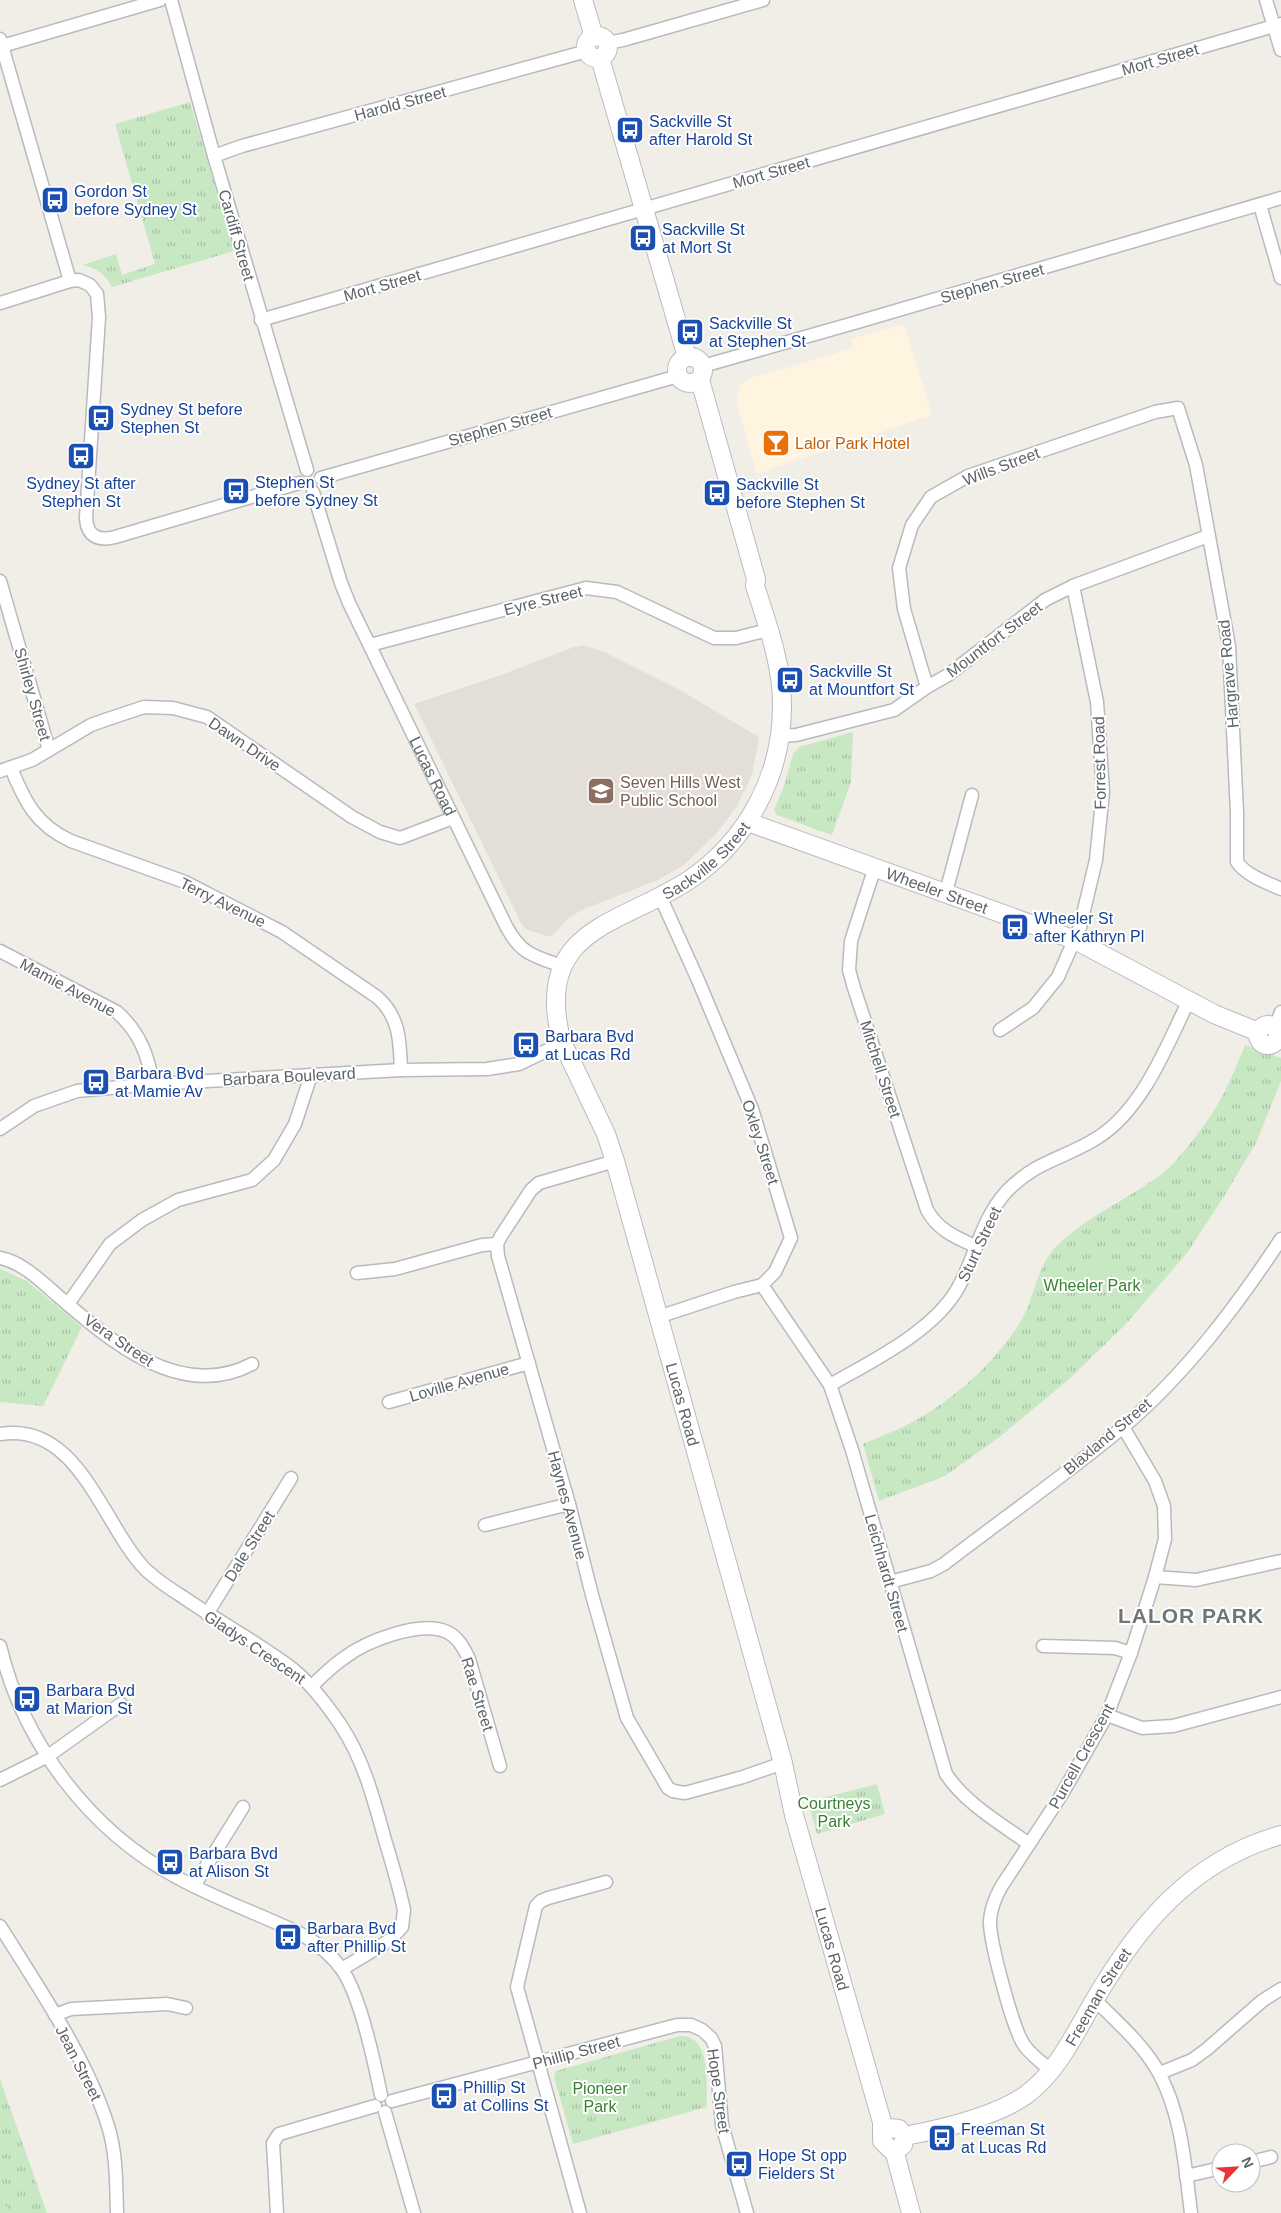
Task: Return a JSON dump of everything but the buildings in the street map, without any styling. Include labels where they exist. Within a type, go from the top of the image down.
[{"type":"street","points":[[70,281],[1,43],[160,0]]},
{"type":"street","name":"Cardiff Street","points":[[171,0],[261,320],[307,470]]},
{"type":"street","name":"Sackville Street","points":[[562,966],[572,950],[600,926],[690,879],[714,861],[748,822],[769,779],[780,736],[782,690],[778,667],[755,586],[756,579],[692,372],[583,0]]},
{"type":"street","name":"Harold Street","points":[[214,156],[242,146],[763,0]]},
{"type":"street","points":[[1266,0],[1278,25],[1281,50]]},
{"type":"street","name":"Mort Street","points":[[261,320],[1278,25]]},
{"type":"street","name":"Stephen Street","points":[[321,478],[692,372],[1281,198]]},
{"type":"street","points":[[1260,205],[1281,278]]},
{"type":"street","points":[[0,303],[70,281],[79,280],[90,285],[99,300],[86,518],[90,534],[100,539],[115,537],[299,483]]},
{"type":"street","name":"Hargrave Road","points":[[1178,408],[1196,465],[1229,646],[1237,813],[1237,862],[1242,869],[1253,876],[1281,889]]},
{"type":"street","name":"Wills Street","points":[[927,687],[904,609],[899,568],[912,526],[931,497],[968,476],[1155,412],[1178,408]]},
{"type":"street","points":[[307,470],[317,472],[321,478],[321,485],[313,492],[302,489],[299,483],[301,474],[307,470]]},
{"type":"street","name":"Lucas Road","points":[[313,492],[341,583],[513,939],[525,951],[562,966],[554,995],[560,1044],[606,1134],[615,1161],[783,1763],[794,1814],[880,2114],[895,2137],[911,2213]]},
{"type":"street","name":"Mountfort Street","points":[[780,736],[796,735],[894,710],[948,675],[1045,600],[1073,586],[1208,536]]},
{"type":"street","name":"Shirley Street","points":[[0,581],[2,596],[50,750]]},
{"type":"street","name":"Forrest Road","points":[[1000,1030],[1025,1015],[1048,992],[1062,969],[1075,940],[1086,905],[1096,860],[1103,792],[1097,702],[1073,586]]},
{"type":"street","name":"Eyre Street","points":[[370,645],[586,588],[617,592],[714,638],[736,638],[768,630]]},
{"type":"street","name":"Dawn Drive","points":[[5,770],[50,750],[92,725],[108,718],[144,707],[173,708],[207,717],[352,817],[380,832],[400,838],[453,818]]},
{"type":"street","name":"Terry Avenue","points":[[5,770],[31,810],[56,833],[71,841],[185,882],[282,932],[377,997],[390,1010],[398,1026],[401,1070]]},
{"type":"street","points":[[946,892],[972,794]]},
{"type":"street","name":"Wheeler Street","points":[[748,822],[1075,940],[1188,1002],[1238,1025],[1274,1030]]},
{"type":"street","name":"Mitchell Street","points":[[875,867],[849,954],[854,988],[927,1210],[936,1224],[944,1231],[975,1246]]},
{"type":"street","name":"Oxley Street","points":[[660,896],[698,980],[752,1109],[791,1238],[775,1272],[762,1285]]},
{"type":"street","name":"Mamie Avenue","points":[[0,951],[117,1012],[129,1023],[144,1046],[153,1084]]},
{"type":"street","name":"Sturt Street","points":[[830,1385],[910,1337],[940,1313],[959,1286],[975,1246],[993,1209],[1020,1178],[1044,1163],[1096,1139],[1130,1109],[1166,1048],[1188,1002]]},
{"type":"street","name":"Barbara Boulevard","points":[[0,1130],[34,1106],[68,1093],[86,1090],[153,1084],[401,1070],[487,1069],[532,1059],[560,1044]]},
{"type":"street","points":[[68,1304],[110,1244],[142,1220],[178,1200],[252,1180],[274,1160],[295,1124],[311,1075]]},
{"type":"street","points":[[357,1273],[395,1269],[482,1245],[498,1244],[506,1228],[535,1186],[548,1180],[615,1161]]},
{"type":"street","name":"Blaxland Street","points":[[890,1582],[931,1571],[944,1564],[1123,1427],[1181,1370],[1211,1336],[1281,1239]]},
{"type":"street","name":"Haynes Avenue","points":[[498,1244],[498,1256],[569,1504],[592,1595],[627,1718],[668,1788],[673,1791],[685,1793],[743,1777],[783,1763]]},
{"type":"street","name":"Vera Street","points":[[0,1258],[31,1273],[110,1338],[154,1365],[180,1373],[224,1375],[241,1370],[252,1364]]},
{"type":"street","points":[[658,1317],[734,1292],[762,1285]]},
{"type":"street","name":"Leichhardt Street","points":[[762,1285],[830,1385],[852,1450],[946,1774],[952,1784],[969,1801],[1028,1844]]},
{"type":"street","name":"Loville Avenue","points":[[389,1402],[529,1363]]},
{"type":"street","name":"Purcell Crescent","points":[[1052,2071],[1027,2050],[1018,2035],[991,1932],[990,1919],[995,1898],[1028,1844],[1062,1794],[1107,1715],[1131,1653],[1155,1577],[1165,1539],[1164,1506],[1155,1480],[1123,1427]]},
{"type":"street","name":"Gladys Crescent","points":[[0,1434],[25,1433],[43,1439],[63,1452],[80,1472],[146,1569],[207,1614],[251,1640],[294,1670],[312,1686],[340,1724],[359,1756],[370,1788],[404,1910],[402,1927],[390,1940],[342,1970]]},
{"type":"street","name":"Dale Street","points":[[207,1614],[291,1478]]},
{"type":"street","points":[[485,1525],[569,1504]]},
{"type":"street","points":[[1155,1577],[1196,1580],[1281,1561]]},
{"type":"street","name":"Rae Street","points":[[312,1686],[344,1657],[374,1642],[390,1636],[426,1629],[448,1632],[464,1648],[469,1659],[500,1766]]},
{"type":"street","points":[[1043,1646],[1115,1648],[1131,1653]]},
{"type":"street","points":[[0,1647],[22,1710],[48,1756],[79,1798],[108,1829],[145,1858],[194,1886],[303,1935],[321,1948],[342,1970],[356,2000],[414,2213]]},
{"type":"street","points":[[1107,1715],[1142,1728],[1173,1726],[1281,1697]]},
{"type":"street","points":[[0,1780],[48,1756],[121,1704]]},
{"type":"street","points":[[194,1886],[242,1807]]},
{"type":"street","name":"Freeman Street","points":[[895,2137],[985,2115],[1024,2096],[1052,2071],[1129,1945],[1150,1918],[1193,1880],[1217,1863],[1258,1843],[1281,1835]]},
{"type":"street","points":[[580,2213],[517,1987],[534,1912],[540,1901],[606,1882]]},
{"type":"street","name":"Jean Street","points":[[0,1926],[54,2014],[96,2092],[108,2128],[116,2163],[117,2213]]},
{"type":"street","points":[[1160,2073],[1192,2060],[1207,2050],[1262,2001],[1281,1989]]},
{"type":"street","points":[[1094,2000],[1131,2035],[1160,2073],[1177,2119],[1191,2213]]},
{"type":"street","points":[[54,2014],[71,2009],[167,2004],[186,2008]]},
{"type":"street","name":"Phillip Street","points":[[277,2213],[273,2144],[275,2139],[285,2131],[677,2025],[691,2025],[702,2030]]},
{"type":"street","name":"Hope Street","points":[[702,2030],[711,2038],[715,2046],[722,2125],[747,2213]]},
{"type":"street","points":[[1261,2160],[1272,2157]]},
{"type":"street","points":[[1186,2176],[1211,2170]]},
{"type":"shaded area","points":[[904,324],[932,415],[757,474],[736,401],[742,383],[747,379],[853,348],[851,339]]},
{"type":"shaded area","name":"Seven Hills West Public School","points":[[584,645],[604,652],[678,689],[759,737],[752,775],[737,806],[718,832],[684,865],[658,880],[584,909],[568,918],[550,937],[528,930],[522,925],[414,704]]},
{"type":"green space","points":[[190,102],[234,251],[112,287],[100,272],[82,265],[116,254],[122,275],[155,264],[115,124]]},
{"type":"green space","points":[[853,732],[851,782],[832,835],[777,815],[774,810],[785,783],[793,754],[799,747]]},
{"type":"green space","name":"Wheeler Park","points":[[1245,1045],[1281,1058],[1281,1081],[1256,1143],[1187,1253],[1125,1325],[1067,1381],[998,1438],[945,1476],[879,1501],[863,1444],[918,1419],[948,1399],[976,1376],[1000,1350],[1021,1321],[1043,1266],[1054,1249],[1078,1228],[1159,1176],[1176,1161],[1194,1140],[1222,1097]]},
{"type":"green space","points":[[1098,1260],[1114,1273],[1100,1291],[1084,1278]]},
{"type":"green space","points":[[0,1269],[27,1281],[82,1327],[43,1406],[0,1402]]},
{"type":"green space","name":"Courtneys Park","points":[[877,1784],[885,1814],[817,1834],[808,1802]]},
{"type":"green space","name":"Pioneer Park","points":[[680,2036],[690,2038],[698,2043],[702,2052],[706,2074],[707,2107],[573,2144],[554,2077],[556,2071]]},
{"type":"green space","points":[[0,2079],[47,2213],[0,2213]]},
{"type":"green space","points":[[0,2190],[9,2213],[0,2213]]},
{"type":"place","name":"Sackville St after Harold St","points":[[630,130]]},
{"type":"place","name":"Gordon St before Sydney St","points":[[55,200]]},
{"type":"place","name":"Sackville St at Mort St","points":[[643,238]]},
{"type":"place","name":"Sackville St at Stephen St","points":[[690,332]]},
{"type":"place","name":"Sydney St before Stephen St","points":[[101,418]]},
{"type":"place","name":"Lalor Park Hotel","points":[[776,443]]},
{"type":"place","name":"Sydney St after Stephen St","points":[[81,456]]},
{"type":"place","name":"Stephen St before Sydney St","points":[[236,491]]},
{"type":"place","name":"Sackville St before Stephen St","points":[[717,493]]},
{"type":"place","name":"Sackville St at Mountfort St","points":[[790,680]]},
{"type":"place","name":"Seven Hills West Public School","points":[[601,791]]},
{"type":"place","name":"Wheeler St after Kathryn Pl","points":[[1015,927]]},
{"type":"place","name":"Barbara Bvd at Lucas Rd","points":[[526,1045]]},
{"type":"place","name":"Barbara Bvd at Mamie Av","points":[[96,1082]]},
{"type":"place","name":"Barbara Bvd at Marion St","points":[[27,1699]]},
{"type":"place","name":"Barbara Bvd at Alison St","points":[[170,1862]]},
{"type":"place","name":"Barbara Bvd after Phillip St","points":[[288,1937]]},
{"type":"place","name":"Phillip St at Collins St","points":[[444,2096]]},
{"type":"place","name":"Freeman St at Lucas Rd","points":[[942,2138]]},
{"type":"place","name":"Hope St opp Fielders St","points":[[739,2164]]},
{"type":"district","name":"LALOR PARK","points":[[1191,1616]]}]
